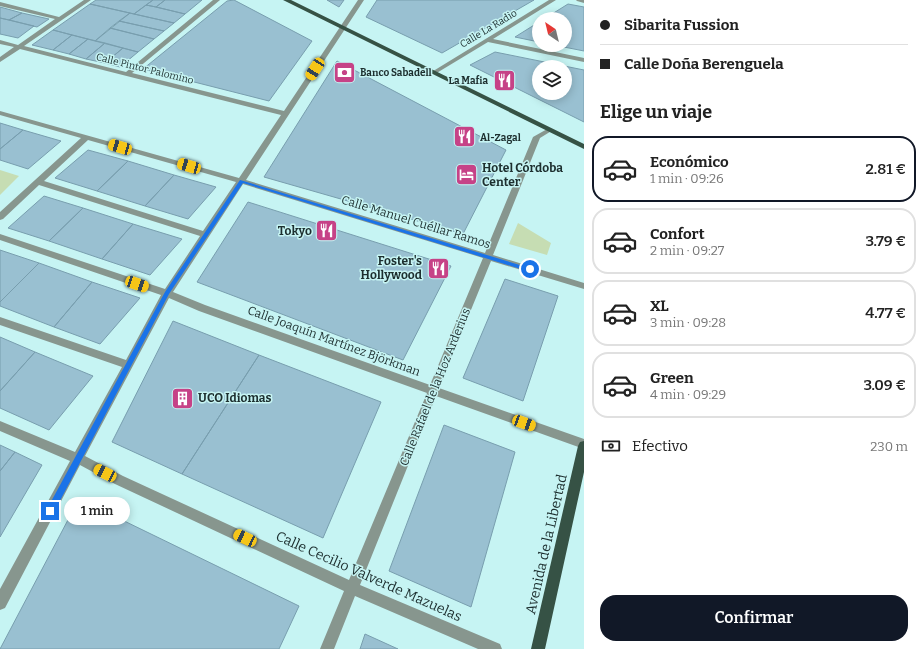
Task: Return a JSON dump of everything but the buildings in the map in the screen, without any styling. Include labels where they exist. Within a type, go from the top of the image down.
[{"type":"main road","points":[[286,0],[584,147]]},
{"type":"main road","name":"Avenida de la Libertad","points":[[538,649],[584,445]]},
{"type":"street","points":[[0,60],[88,0]]},
{"type":"street","points":[[127,74],[218,0]]},
{"type":"street","points":[[0,603],[167,293],[361,0]]},
{"type":"street","name":"Calle La Radio","points":[[433,73],[553,0]]},
{"type":"street","points":[[579,0],[584,1]]},
{"type":"street","points":[[0,4],[61,19]]},
{"type":"street","points":[[487,40],[584,60]]},
{"type":"street","name":"Calle Pintor Palomino","points":[[0,42],[286,114]]},
{"type":"street","name":"Calle Manuel Cuéllar Ramos","points":[[0,113],[241,181],[584,286]]},
{"type":"street","name":"Calle Rafael de la Hoz Arderius","points":[[327,649],[537,137],[549,130]]},
{"type":"street","points":[[0,217],[87,138]]},
{"type":"street","points":[[38,182],[206,235]]},
{"type":"street","name":"Calle Joaquín Martínez Björkman","points":[[0,237],[167,293],[202,308],[584,445]]},
{"type":"street","points":[[0,321],[128,365]]},
{"type":"street","name":"Calle Cecilio Valverde Mazuelas","points":[[0,426],[60,452],[78,458],[119,480],[352,588],[495,649]]},
{"type":"green space","points":[[0,170],[19,176],[0,195]]},
{"type":"green space","points":[[518,223],[551,243],[547,255],[509,244]]},
{"type":"place","name":"Banco Sabadell","points":[[345,72]]},
{"type":"place","name":"La Mafia","points":[[504,80]]},
{"type":"place","name":"Al-Zagal","points":[[464,137]]},
{"type":"place","name":"Hotel Córdoba Center","points":[[467,175]]},
{"type":"place","name":"Tokyo","points":[[327,231]]},
{"type":"place","name":"Foster's Hollywood","points":[[438,268]]},
{"type":"place","name":"UCO Idiomas","points":[[182,398]]},
{"type":"route","points":[[50,511],[167,293],[241,181],[530,269]]}]
